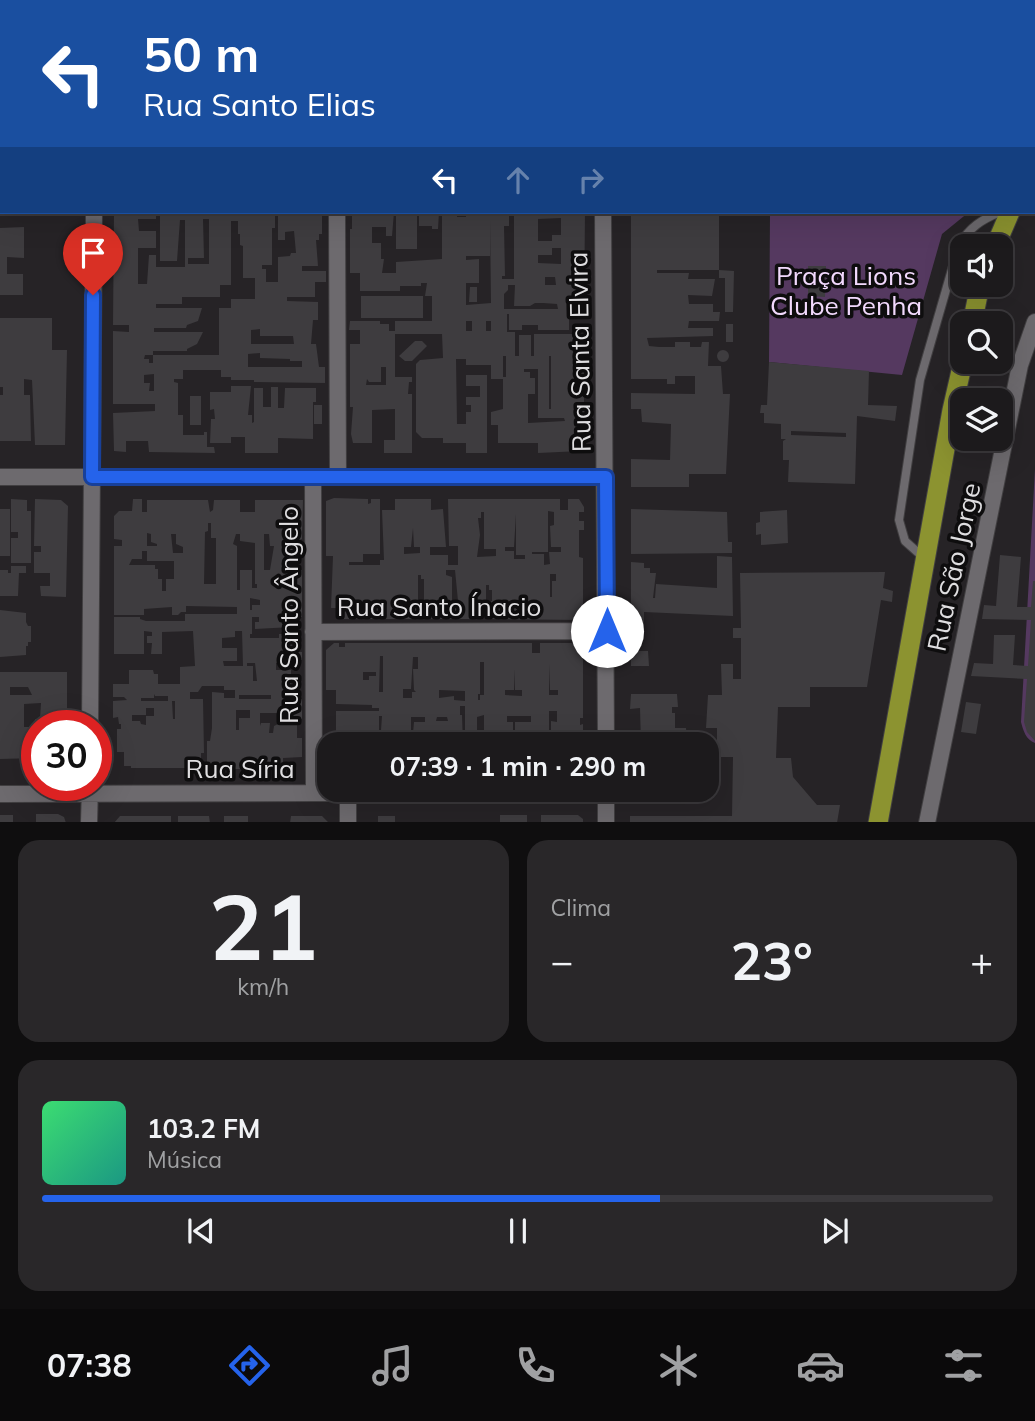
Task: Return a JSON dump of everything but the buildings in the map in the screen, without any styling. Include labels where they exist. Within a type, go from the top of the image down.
[{"type":"highway","points":[[1001,234],[1009,214]]},
{"type":"highway","points":[[878,822],[961,374]]},
{"type":"street","points":[[90,710],[94,214]]},
{"type":"street","points":[[337,214],[338,477]]},
{"type":"street","name":"Rua Santa Elvira","points":[[603,214],[606,732]]},
{"type":"street","name":"Rua São Jorge","points":[[927,822],[1020,365],[1035,322]]},
{"type":"street","points":[[0,477],[606,477]]},
{"type":"street","name":"Rua Santo Ângelo","points":[[313,478],[314,793]]},
{"type":"street","name":"Rua Santo Ínacio","points":[[313,632],[607,631]]},
{"type":"street","name":"Rua Síria","points":[[112,790],[314,793]]},
{"type":"street","name":"Rua Síria","points":[[0,794],[21,793]]},
{"type":"street","points":[[89,822],[90,801]]},
{"type":"street","points":[[348,802],[348,822]]},
{"type":"street","points":[[606,802],[606,822]]},
{"type":"lane","points":[[925,559],[905,541],[900,520],[920,380],[959,245],[968,230],[982,219],[995,214]]},
{"type":"green space","name":"Praça Lions Clube Penha","points":[[770,214],[967,214],[942,234],[902,375],[769,362]]},
{"type":"green space","points":[[1035,469],[1035,743],[1027,737],[1021,722]]},
{"type":"route","points":[[93,295],[92,477],[606,477],[607,631]]}]
